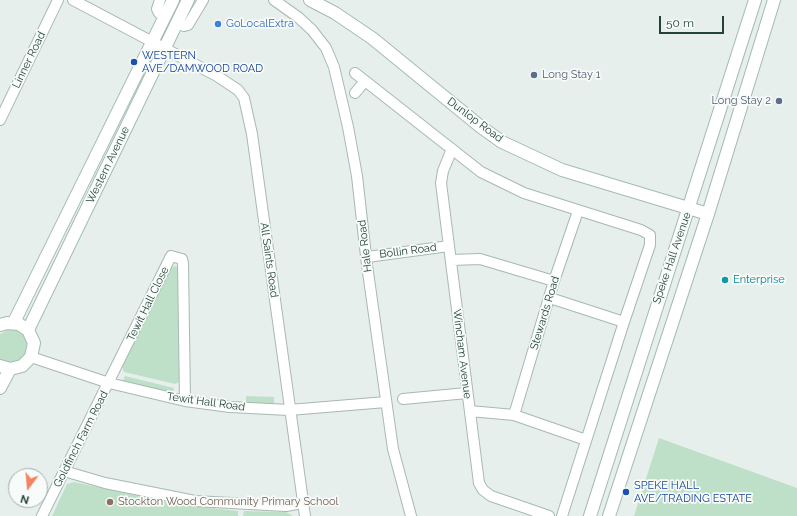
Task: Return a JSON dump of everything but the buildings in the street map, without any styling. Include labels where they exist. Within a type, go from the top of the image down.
[{"type":"street","name":"Linner Road","points":[[0,120],[58,0]]},
{"type":"street","name":"All Saints Road","points":[[73,0],[165,47],[238,90],[244,98],[247,107],[305,516]]},
{"type":"street","points":[[160,0],[157,9],[159,14],[165,17]]},
{"type":"street","name":"Western Avenue","points":[[14,322],[173,0]]},
{"type":"street","name":"Western Avenue","points":[[28,330],[188,0]]},
{"type":"street","points":[[176,22],[184,26],[188,25],[203,0]]},
{"type":"street","name":"Hale Road","points":[[274,0],[298,17],[312,30],[326,48],[334,67],[348,127],[357,176],[393,449],[411,516]]},
{"type":"street","name":"Dunlop Road","points":[[310,0],[340,16],[372,38],[481,128],[502,142],[562,170],[708,214]]},
{"type":"street","name":"Speke Hall Avenue","points":[[590,516],[755,0]]},
{"type":"street","name":"Speke Hall Avenue","points":[[609,516],[708,214],[774,0]]},
{"type":"street","points":[[355,74],[481,172],[524,193],[578,212],[641,230],[650,235],[650,246],[562,516]]},
{"type":"street","points":[[355,93],[365,81]]},
{"type":"street","name":"Wincham Avenue","points":[[452,149],[442,171],[442,183],[479,483],[483,490],[492,496],[549,516]]},
{"type":"street","name":"Stewards Road","points":[[514,415],[554,281],[578,212]]},
{"type":"street","name":"Bollin Road","points":[[367,257],[449,246]]},
{"type":"street","name":"Tewit Hall Close","points":[[109,383],[171,256],[182,258],[184,263],[185,401]]},
{"type":"street","points":[[451,260],[480,259],[554,281]]},
{"type":"street","points":[[550,298],[624,322]]},
{"type":"street","points":[[0,325],[14,322],[28,330],[34,343],[31,357],[22,366],[5,368],[0,388]]},
{"type":"street","name":"Tewit Hall Road","points":[[31,357],[109,383],[185,401],[230,407],[289,410],[386,402]]},
{"type":"street","name":"Goldfinch Farm Road","points":[[42,516],[109,383]]},
{"type":"street","points":[[403,399],[467,393]]},
{"type":"street","points":[[470,411],[514,415],[586,440]]},
{"type":"street","points":[[64,471],[105,483],[195,501],[286,506],[302,503]]},
{"type":"green space","points":[[175,266],[179,268],[181,381],[175,384],[124,372],[122,366],[169,269]]},
{"type":"green space","points":[[14,329],[24,334],[29,345],[28,351],[21,360],[10,363],[0,359],[0,334]]},
{"type":"green space","points":[[125,376],[174,388],[173,395],[122,383]]},
{"type":"green space","points":[[246,396],[274,397],[274,404],[246,403]]},
{"type":"green space","points":[[659,438],[797,488],[797,516],[634,516]]},
{"type":"green space","name":"Stockton Wood Community Primary School","points":[[74,482],[181,505],[238,511],[238,516],[52,516],[67,484]]},
{"type":"green space","points":[[244,511],[286,512],[293,516],[243,516]]},
{"type":"place","name":"GoLocalExtra","points":[[218,24]]},
{"type":"place","name":"WESTERN AVE/DAMWOOD ROAD","points":[[134,62]]},
{"type":"place","name":"Long Stay 1","points":[[534,75]]},
{"type":"place","name":"Long Stay 2","points":[[779,101]]},
{"type":"place","name":"Enterprise","points":[[725,280]]},
{"type":"place","name":"SPEKE HALL AVE/TRADING ESTATE","points":[[626,492]]},
{"type":"place","name":"Stockton Wood Community Primary School","points":[[110,502]]}]
